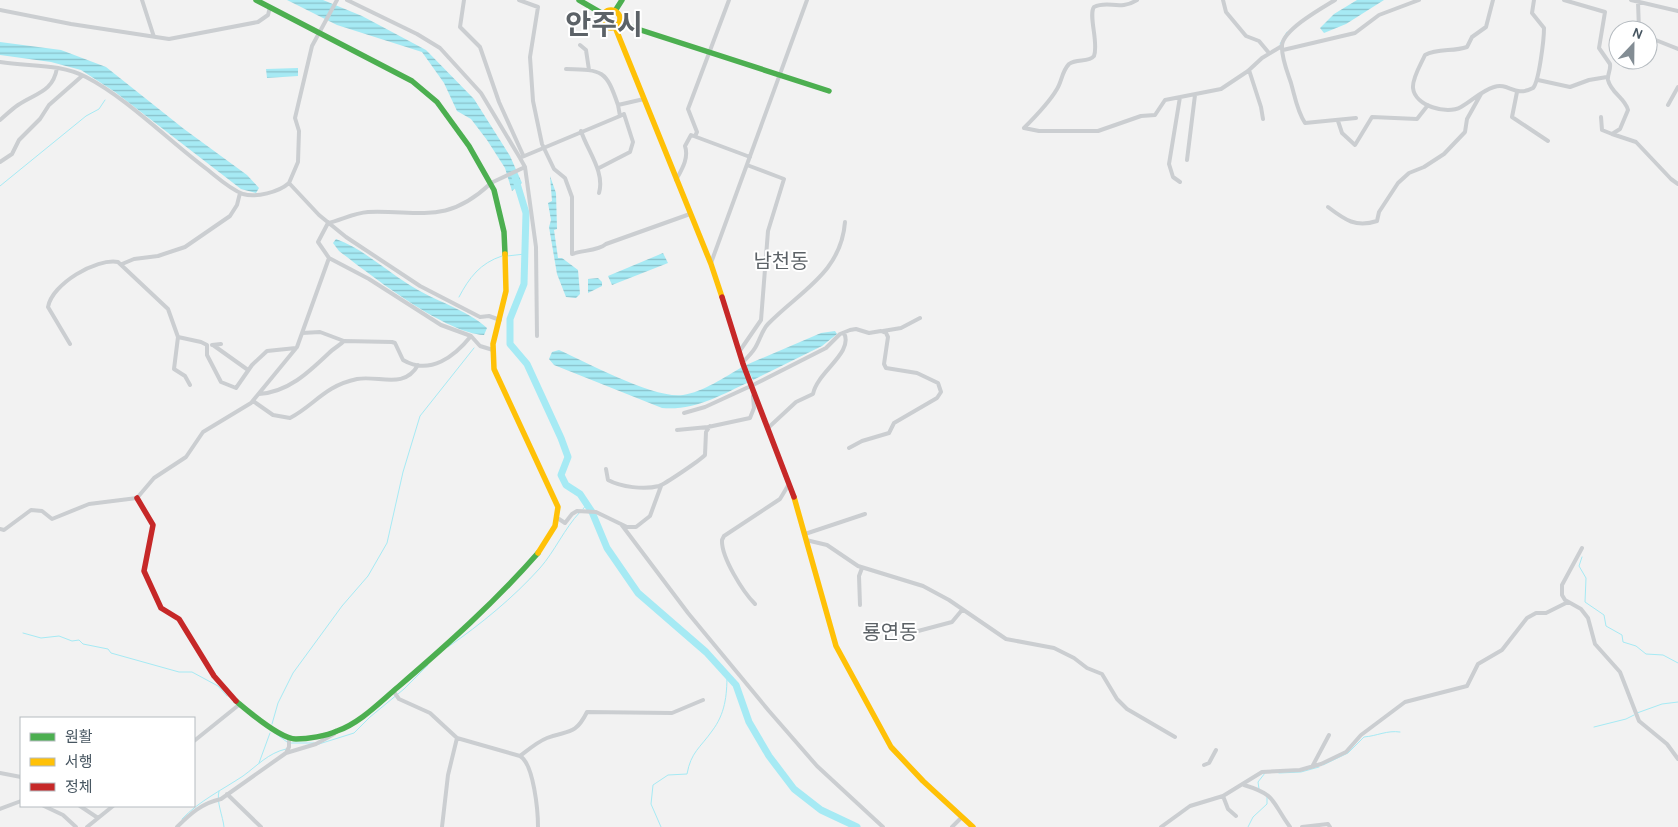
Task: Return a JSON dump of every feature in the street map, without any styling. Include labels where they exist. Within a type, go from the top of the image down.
[{"type":"street","points":[[142,0],[154,37]]},
{"type":"street","points":[[177,827],[189,814],[204,804],[221,799],[286,753],[316,744],[350,725],[394,691],[520,576],[551,535],[559,518],[558,507],[499,382],[493,364],[493,350],[506,291],[504,232],[491,183],[469,146],[437,102],[412,81],[322,30],[256,0]]},
{"type":"street","points":[[1,64],[57,68],[82,76],[114,95],[186,154],[240,193],[255,196],[277,192],[289,183],[298,162],[299,131],[295,118],[312,46],[337,0]]},
{"type":"street","points":[[347,0],[417,34],[440,48],[481,93],[522,157]]},
{"type":"street","points":[[464,0],[460,27],[480,47],[499,102],[522,157],[536,247],[537,336]]},
{"type":"street","points":[[519,0],[538,7],[530,57],[533,101],[543,146],[554,169],[565,178],[572,197],[572,254],[587,248],[600,248],[606,244],[690,214]]},
{"type":"street","points":[[579,0],[603,14]]},
{"type":"street","points":[[615,11],[622,0]]},
{"type":"street","points":[[695,136],[697,132],[688,109],[729,0]]},
{"type":"street","points":[[711,264],[807,0]]},
{"type":"street","points":[[1137,0],[1120,7],[1103,5],[1094,7],[1092,14],[1095,30],[1094,56],[1088,60],[1078,60],[1070,64],[1064,71],[1060,84],[1051,98],[1024,128],[1040,131],[1102,130],[1141,116],[1156,116],[1165,100],[1221,89],[1249,70],[1269,53],[1282,48],[1355,34],[1379,15],[1420,0]]},
{"type":"street","points":[[1223,0],[1226,12],[1246,36],[1259,41],[1269,53]]},
{"type":"street","points":[[1335,0],[1298,24],[1285,36],[1282,48],[1297,107],[1305,124],[1356,118]]},
{"type":"street","points":[[1493,0],[1486,28],[1472,37],[1467,47],[1455,50],[1443,49],[1424,55],[1413,86],[1418,98],[1428,105],[1445,110],[1455,110],[1482,92],[1501,86],[1521,93],[1533,88],[1538,80],[1544,28],[1532,13],[1534,0]]},
{"type":"street","points":[[1564,0],[1605,12],[1599,48],[1610,64],[1607,77],[1611,89],[1624,101],[1628,110],[1620,129],[1612,134]]},
{"type":"street","points":[[1631,0],[1678,11]]},
{"type":"street","points":[[1638,2],[1639,20]]},
{"type":"street","points":[[0,10],[71,24],[169,39],[258,22],[268,15],[270,7]]},
{"type":"street","points":[[829,91],[780,74],[617,25],[609,28],[604,25],[602,20],[603,14],[607,11],[615,11],[619,15],[617,25],[644,99],[711,264],[739,352],[789,484],[806,537],[836,646],[884,736],[902,759],[973,827]]},
{"type":"street","points":[[1658,41],[1678,48]]},
{"type":"street","points":[[580,45],[586,50],[589,70]]},
{"type":"street","points":[[0,120],[18,105],[51,84],[55,78],[57,68]]},
{"type":"street","points":[[566,69],[589,70],[607,78],[620,116]]},
{"type":"street","points":[[1249,70],[1261,106],[1262,119]]},
{"type":"street","points":[[0,162],[12,154],[19,140],[40,118],[49,105],[82,76]]},
{"type":"street","points":[[1538,80],[1570,87],[1588,80],[1607,77]]},
{"type":"street","points":[[1668,105],[1678,87]]},
{"type":"street","points":[[1328,207],[1343,219],[1365,225],[1378,221],[1379,212],[1398,183],[1409,173],[1424,167],[1444,154],[1465,132],[1468,120],[1482,92]]},
{"type":"street","points":[[1518,92],[1512,117],[1548,141]]},
{"type":"street","points":[[1186,160],[1195,95]]},
{"type":"street","points":[[1180,97],[1169,164],[1174,177],[1180,182]]},
{"type":"street","points":[[618,106],[644,99]]},
{"type":"street","points":[[1338,121],[1342,133],[1355,145],[1372,117],[1417,119],[1428,105]]},
{"type":"street","points":[[522,157],[543,146],[624,114],[633,142],[630,152],[599,168]]},
{"type":"street","points":[[1600,117],[1602,130],[1636,142],[1678,184]]},
{"type":"street","points":[[581,131],[593,163],[599,168],[602,182],[599,193]]},
{"type":"street","points":[[676,181],[683,168],[688,152],[685,146],[691,135],[750,157]]},
{"type":"street","points":[[739,352],[761,320],[768,231],[784,179],[747,165]]},
{"type":"street","points":[[493,350],[480,346],[471,336],[441,325],[369,279],[330,258],[318,242],[328,223],[344,216],[368,212],[425,214],[448,211],[471,199],[491,183],[523,167]]},
{"type":"street","points":[[289,183],[328,223],[420,286],[480,317],[489,316],[500,320]]},
{"type":"street","points":[[122,264],[134,259],[158,256],[185,247],[230,216],[237,205],[240,193]]},
{"type":"street","points":[[743,363],[755,349],[767,326],[836,260],[842,243],[845,222]]},
{"type":"street","points":[[0,529],[4,530],[31,510],[42,511],[52,519],[89,504],[136,498],[154,478],[186,457],[203,432],[253,401],[297,347],[330,258]]},
{"type":"street","points":[[70,344],[48,307],[50,299],[74,276],[111,261],[122,264],[166,306],[178,337],[174,369],[186,376],[190,385]]},
{"type":"street","points":[[684,413],[705,406],[752,385],[826,348],[844,333],[853,329],[869,333],[901,328],[920,318]]},
{"type":"street","points":[[761,320],[767,326]]},
{"type":"street","points":[[849,448],[862,441],[889,433],[894,424],[937,398],[941,392],[938,382],[923,375],[886,368],[884,361],[888,338],[886,333],[881,331]]},
{"type":"street","points":[[302,333],[320,332],[344,341],[392,342],[403,360],[418,365],[442,362],[459,351],[471,336]]},
{"type":"street","points":[[768,428],[796,402],[813,394],[814,388],[825,371],[844,350],[847,339],[844,333]]},
{"type":"street","points":[[178,337],[207,345],[221,344]]},
{"type":"street","points":[[258,394],[270,394],[282,390],[310,370],[344,341]]},
{"type":"street","points":[[207,345],[207,355],[221,382],[236,388],[248,370],[267,351],[297,347]]},
{"type":"street","points":[[213,345],[248,370]]},
{"type":"street","points":[[253,401],[273,415],[290,418],[330,389],[360,379],[402,380],[413,372],[418,365]]},
{"type":"street","points":[[677,430],[750,418],[754,408],[752,385]]},
{"type":"street","points":[[606,469],[608,480],[620,484],[641,487],[661,486],[705,455],[706,432],[710,426]]},
{"type":"street","points":[[755,604],[747,596],[724,554],[722,540],[724,536],[780,498],[789,484]]},
{"type":"street","points":[[559,518],[565,523],[572,514],[577,512],[596,512],[632,527],[648,519],[661,486]]},
{"type":"street","points":[[136,498],[153,525],[144,571],[161,608],[179,619],[214,676],[228,694],[289,739],[306,738],[336,732]]},
{"type":"street","points":[[806,537],[865,514]]},
{"type":"street","points":[[621,524],[683,606],[794,741],[817,766],[883,827]]},
{"type":"street","points":[[806,537],[827,545],[862,568],[912,581],[949,600],[1006,639],[1054,648],[1080,661],[1087,668],[1102,674],[1116,699],[1127,709],[1175,737]]},
{"type":"street","points":[[1582,548],[1561,590],[1568,602],[1581,609],[1588,618],[1596,644],[1620,672],[1639,721],[1667,744],[1678,759]]},
{"type":"street","points":[[860,605],[859,576],[862,568]]},
{"type":"street","points":[[1161,827],[1190,806],[1223,796],[1244,785],[1262,772],[1290,771],[1312,767],[1346,752],[1361,735],[1400,705],[1467,686],[1478,664],[1502,650],[1531,614],[1546,613],[1568,602]]},
{"type":"street","points":[[903,635],[952,622],[962,610]]},
{"type":"street","points":[[394,691],[399,698],[430,713],[457,738],[520,756],[526,762],[534,789],[538,827]]},
{"type":"street","points":[[520,756],[545,739],[572,732],[582,723],[587,712],[672,713],[703,700]]},
{"type":"street","points":[[195,740],[240,704]]},
{"type":"street","points":[[1312,767],[1329,735]]},
{"type":"street","points":[[442,827],[447,783],[457,738]]},
{"type":"street","points":[[286,753],[289,747],[289,739]]},
{"type":"street","points":[[1204,764],[1209,763],[1216,750]]},
{"type":"street","points":[[0,773],[20,778]]},
{"type":"street","points":[[1244,785],[1264,791],[1271,797],[1290,827]]},
{"type":"street","points":[[227,794],[261,827]]},
{"type":"street","points":[[1223,796],[1228,809],[1236,816]]},
{"type":"street","points":[[0,809],[20,800]]},
{"type":"street","points":[[46,807],[63,815],[76,827]]},
{"type":"street","points":[[82,807],[98,818]]},
{"type":"street","points":[[87,827],[112,807]]},
{"type":"street","points":[[952,827],[962,817]]},
{"type":"street","points":[[1302,827],[1328,824],[1330,827]]},
{"type":"water","points":[[287,0],[323,0],[362,16],[426,50],[474,99],[510,156],[522,183],[512,191],[505,168],[487,140],[471,119],[457,111],[444,83],[422,52],[337,25]]},
{"type":"water","points":[[1357,0],[1384,0],[1346,24],[1324,33],[1320,28],[1334,14]]},
{"type":"water","points":[[0,42],[61,50],[106,67],[184,129],[247,175],[259,188],[256,193],[241,189],[115,92],[81,70],[51,62],[0,55]]},
{"type":"water","points":[[298,68],[298,76],[267,78],[266,69]]},
{"type":"water","points":[[550,176],[556,193],[557,229],[554,230],[558,258],[562,258],[578,270],[580,294],[576,298],[566,297],[557,274],[549,227],[551,220],[548,203],[552,201]]},
{"type":"water","points":[[336,239],[364,254],[418,290],[479,321],[487,328],[484,335],[468,332],[450,325],[410,302],[339,251],[333,243]]},
{"type":"water","points":[[663,253],[668,263],[612,285],[608,276]]},
{"type":"water","points":[[598,278],[602,282],[602,286],[588,293],[588,279]]},
{"type":"water","points":[[835,331],[837,334],[822,346],[753,380],[746,365],[821,333]]},
{"type":"water","points":[[559,350],[621,379],[671,395],[683,395],[698,391],[714,384],[742,367],[749,382],[696,405],[662,408],[554,365],[549,359],[552,352]]},
{"type":"waterway","points":[[1280,44],[1287,32]]},
{"type":"waterway","points":[[0,186],[86,116],[99,109],[105,100]]},
{"type":"waterway","points":[[515,177],[526,213],[524,284],[510,319],[510,344],[527,364],[561,438],[568,457],[561,475],[566,485],[580,494],[592,512],[607,548],[638,593],[706,652],[736,685],[749,722],[769,756],[794,789],[821,810],[857,827]]},
{"type":"waterway","points":[[507,256],[525,254]]},
{"type":"waterway","points":[[459,297],[481,267],[502,256]]},
{"type":"waterway","points":[[272,724],[278,703],[293,673],[342,606],[368,576],[387,543],[403,472],[420,416],[474,348]]},
{"type":"waterway","points":[[583,509],[587,504]]},
{"type":"waterway","points":[[448,647],[496,610],[530,579],[580,512]]},
{"type":"waterway","points":[[1582,557],[1579,566],[1586,578],[1585,602],[1604,615],[1606,626],[1622,635],[1623,642],[1636,646],[1646,654],[1663,655],[1678,663]]},
{"type":"waterway","points":[[23,633],[41,638],[59,636],[72,641],[79,640],[83,644],[108,649],[111,653],[179,672],[192,672],[218,686],[227,696]]},
{"type":"waterway","points":[[319,744],[354,733],[428,665]]},
{"type":"waterway","points":[[661,827],[651,804],[653,785],[668,775],[687,774],[696,751],[720,718],[726,697],[727,675]]},
{"type":"waterway","points":[[1637,713],[1662,704],[1678,702]]},
{"type":"waterway","points":[[1594,727],[1626,719],[1634,715]]},
{"type":"waterway","points":[[256,719],[287,742]]},
{"type":"waterway","points":[[1323,765],[1348,753],[1364,737],[1400,732]]},
{"type":"waterway","points":[[259,763],[270,733]]},
{"type":"waterway","points":[[290,743],[314,743]]},
{"type":"waterway","points":[[182,819],[203,801],[243,776],[268,757],[286,749]]},
{"type":"waterway","points":[[1279,773],[1301,772],[1319,767]]},
{"type":"waterway","points":[[1259,789],[1258,782],[1265,773]]},
{"type":"waterway","points":[[219,791],[219,804],[224,827]]},
{"type":"waterway","points":[[1248,827],[1253,817],[1267,804],[1267,797]]},
{"type":"traffic: fast","points":[[256,0],[412,81],[437,102],[469,146],[494,190],[504,232],[505,254]]},
{"type":"traffic: fast","points":[[579,0],[603,14]]},
{"type":"traffic: fast","points":[[615,11],[622,0]]},
{"type":"traffic: fast","points":[[619,23],[829,91]]},
{"type":"traffic: fast","points":[[236,701],[264,724],[289,738],[317,737],[333,733],[354,723],[416,671],[488,606],[538,553]]},
{"type":"traffic: slow","points":[[611,10],[617,13],[620,19],[617,25],[611,28],[605,25],[602,19],[605,13],[611,10]]},
{"type":"traffic: slow","points":[[615,27],[711,264],[722,297]]},
{"type":"traffic: slow","points":[[505,254],[506,291],[493,344],[494,369],[558,507],[555,526],[538,553]]},
{"type":"traffic: slow","points":[[794,497],[836,646],[891,747],[923,781],[973,827]]},
{"type":"traffic: jam","points":[[722,297],[743,364],[794,497]]},
{"type":"traffic: jam","points":[[137,498],[153,525],[144,571],[161,608],[179,619],[214,676],[236,701]]},
{"type":"district","name":"안주시","points":[[604,24]]},
{"type":"district","name":"남천동","points":[[781,261]]},
{"type":"district","name":"룡연동","points":[[890,632]]}]
